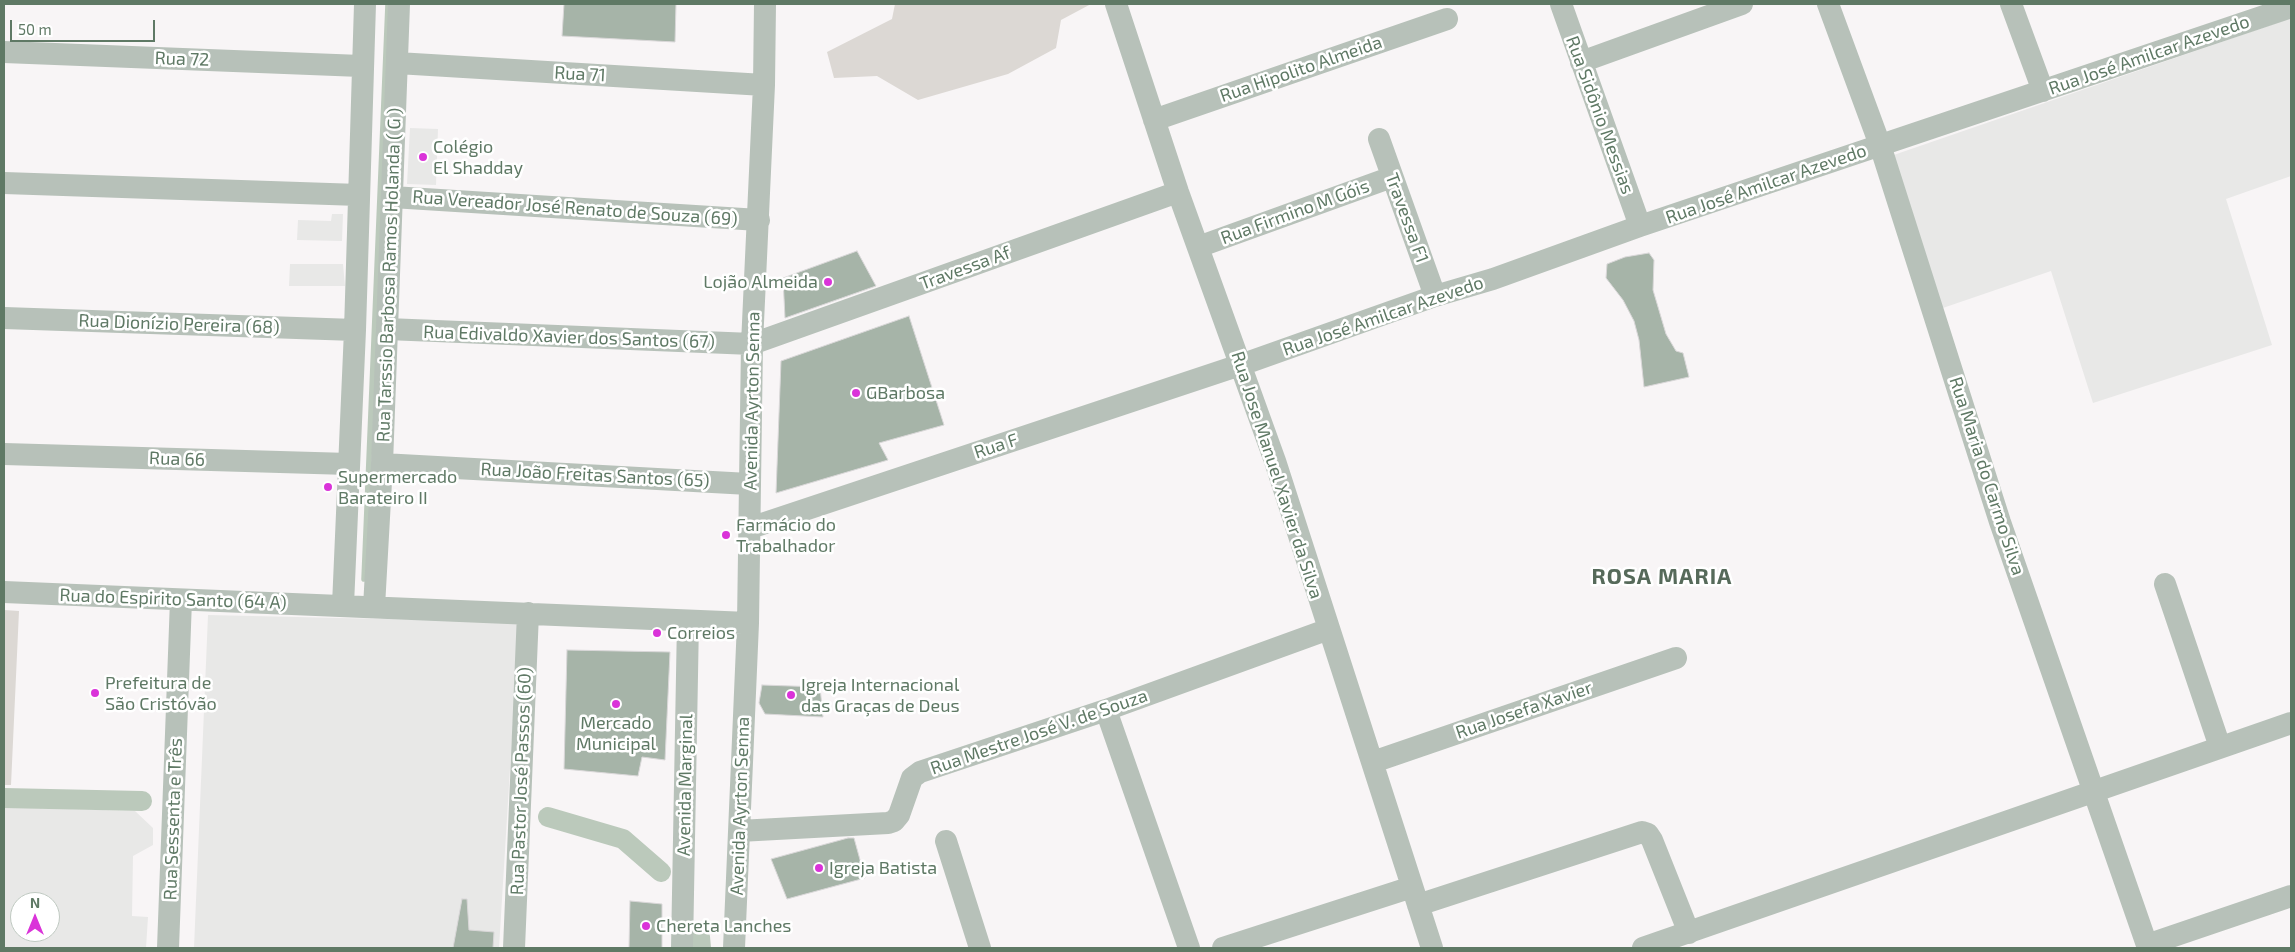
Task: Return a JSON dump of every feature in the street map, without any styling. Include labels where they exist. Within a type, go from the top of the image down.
[{"type":"street","name":"Rua Tarssio Barbosa Ramos Holanda ( G )","points":[[343,605],[350,464],[364,4]]},
{"type":"street","name":"Rua Tarssio Barbosa Ramos Holanda ( G )","points":[[374,607],[382,464],[399,4]]},
{"type":"street","name":"Avenida Ayrton Senna","points":[[734,948],[748,623],[752,344],[759,220],[765,4]]},
{"type":"street","name":"Rua Jose Manuel Xavier da Silva","points":[[1116,4],[1178,192],[1275,462],[1432,948]]},
{"type":"street","name":"Rua Sidônio Messias","points":[[1561,4],[1580,62],[1640,226]]},
{"type":"street","points":[[1580,62],[1742,4]]},
{"type":"street","name":"Rua Maria do Carmo Silva","points":[[1828,4],[1880,145],[2000,522],[2147,946]]},
{"type":"street","points":[[2011,4],[2043,90]]},
{"type":"street","name":"Rua José Amilcar Azevedo","points":[[1241,365],[1436,296],[1493,279],[1640,226],[2291,7]]},
{"type":"street","name":"Rua Hipolito Almeida","points":[[1154,120],[1447,19]]},
{"type":"street","name":"Rua 72","points":[[4,52],[361,66]]},
{"type":"street","name":"Rua 71","points":[[397,63],[764,85]]},
{"type":"street","points":[[361,133],[394,133]]},
{"type":"street","name":"Travessa F1","points":[[1380,140],[1392,178],[1436,296]]},
{"type":"street","name":"Rua Firmino M Góis","points":[[1198,247],[1392,178]]},
{"type":"street","points":[[4,183],[359,194]]},
{"type":"street","name":"Travessa Af","points":[[752,344],[1178,192]]},
{"type":"street","name":"Rua Vereador José Renato de Souza (69)","points":[[392,197],[759,220]]},
{"type":"street","name":"Rua Dionízio Pereira (68)","points":[[4,318],[354,330]]},
{"type":"street","name":"Rua Edivaldo Xavier dos Santos (67)","points":[[387,330],[752,344]]},
{"type":"street","name":"Rua F","points":[[750,528],[1241,365]]},
{"type":"street","name":"Rua 66","points":[[4,454],[350,464]]},
{"type":"street","name":"Rua João Freitas Santos (65)","points":[[382,464],[749,484]]},
{"type":"street","points":[[2165,584],[2220,747]]},
{"type":"street","name":"Rua do Espirito Santo (64 A)","points":[[4,592],[748,623]]},
{"type":"street","name":"Rua Sessenta e Três","points":[[168,948],[182,600]]},
{"type":"street","name":"Rua Pastor José Passos (60)","points":[[514,948],[528,614]]},
{"type":"street","name":"Avenida Marginal","points":[[682,948],[688,621]]},
{"type":"street","name":"Rua Mestre José V. de Souza","points":[[739,831],[888,823],[894,821],[899,815],[912,778],[917,774],[1106,710],[1328,629]]},
{"type":"street","name":"Rua Josefa Xavier","points":[[1373,762],[1676,658]]},
{"type":"street","points":[[1106,710],[1189,948]]},
{"type":"street","points":[[1644,948],[2291,723]]},
{"type":"street","points":[[1223,948],[1642,832],[1648,834],[1652,840],[1689,933]]},
{"type":"street","points":[[946,841],[980,948]]},
{"type":"street","points":[[2147,946],[2291,896]]},
{"type":"shaded area","points":[[895,4],[1091,4],[1061,20],[1056,48],[1008,74],[918,100],[877,76],[834,78],[827,52],[892,19]]},
{"type":"shaded area","points":[[2291,18],[2291,176],[2226,199],[2272,345],[2093,403],[2051,271],[1937,310],[1885,158]]},
{"type":"shaded area","name":"Colégio El Shadday","points":[[410,128],[438,129],[436,185],[407,184]]},
{"type":"shaded area","points":[[332,214],[343,214],[342,241],[297,240],[298,220],[331,221]]},
{"type":"shaded area","points":[[290,264],[343,264],[345,286],[289,286]]},
{"type":"shaded area","points":[[4,610],[19,611],[11,785],[4,785]]},
{"type":"shaded area","points":[[208,615],[519,622],[499,948],[194,948]]},
{"type":"shaded area","points":[[4,807],[135,811],[153,828],[153,845],[133,856],[132,916],[148,917],[146,948],[4,948]]},
{"type":"building","points":[[564,4],[676,4],[675,42],[562,36]]},
{"type":"building","name":"Lojão Almeida","points":[[857,251],[876,286],[785,318],[783,278]]},
{"type":"building","points":[[1649,253],[1654,260],[1653,290],[1666,334],[1676,351],[1683,353],[1689,377],[1644,387],[1639,340],[1634,321],[1623,300],[1606,278],[1607,264],[1625,257]]},
{"type":"building","name":"GBarbosa","points":[[909,316],[944,425],[879,443],[888,460],[776,493],[781,361]]},
{"type":"building","name":"Mercado Municipal","points":[[567,650],[670,652],[665,760],[642,757],[638,776],[564,769]]},
{"type":"building","name":"Igreja Internacional das Graças de Deus","points":[[762,685],[820,687],[823,717],[765,714],[759,703]]},
{"type":"building","name":"Igreja Batista","points":[[854,838],[865,878],[787,899],[771,859]]},
{"type":"building","points":[[462,899],[467,899],[469,930],[494,932],[493,948],[453,948]]},
{"type":"building","name":"Chereta Lanches","points":[[630,901],[662,904],[662,948],[629,948]]},
{"type":"waterway","points":[[364,579],[388,4]]},
{"type":"waterway","points":[[4,798],[142,801]]},
{"type":"waterway","points":[[548,817],[623,839],[661,872]]},
{"type":"waterway","points":[[700,937],[701,948]]},
{"type":"place","name":"Colégio El Shadday","points":[[423,157]]},
{"type":"place","name":"Lojão Almeida","points":[[828,282]]},
{"type":"place","name":"GBarbosa","points":[[856,393]]},
{"type":"place","name":"Supermercado Barateiro II","points":[[328,487]]},
{"type":"place","name":"Farmácio do Trabalhador","points":[[726,535]]},
{"type":"place","name":"Correios","points":[[657,633]]},
{"type":"place","name":"Prefeitura de São Cristóvão","points":[[95,693]]},
{"type":"place","name":"Igreja Internacional das Graças de Deus","points":[[791,695]]},
{"type":"place","name":"Mercado Municipal","points":[[616,704]]},
{"type":"place","name":"Igreja Batista","points":[[819,868]]},
{"type":"place","name":"Chereta Lanches","points":[[646,926]]},
{"type":"district","name":"ROSA MARIA","points":[[1662,577]]}]
